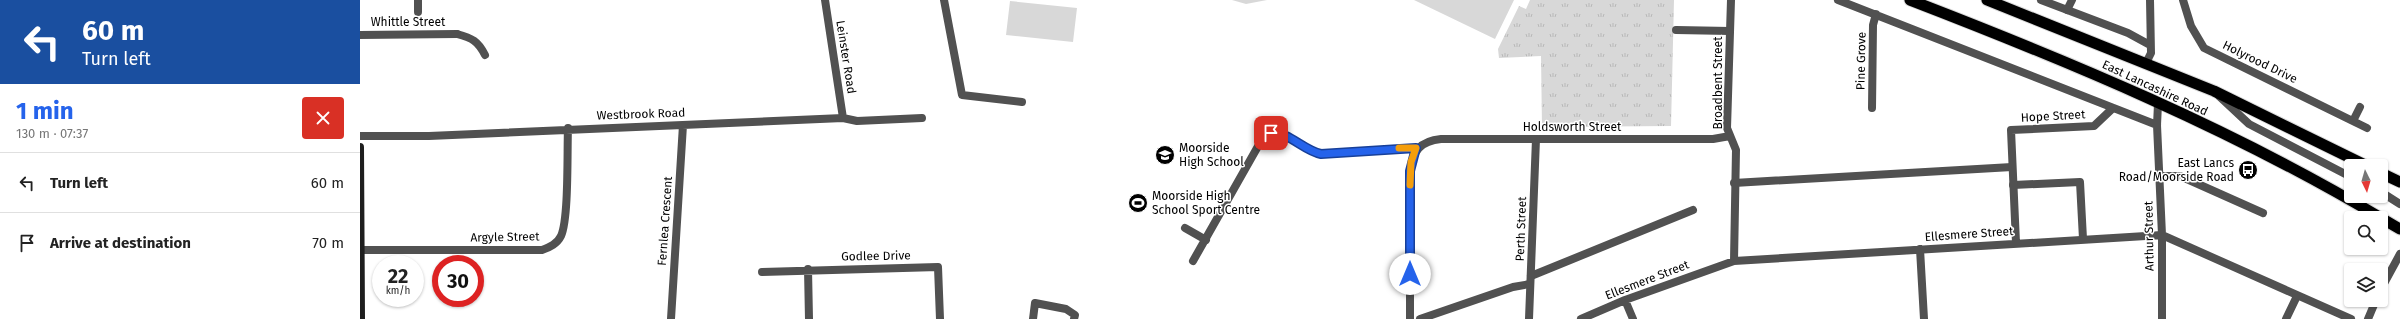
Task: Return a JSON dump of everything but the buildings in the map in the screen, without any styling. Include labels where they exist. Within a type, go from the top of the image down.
[{"type":"highway","name":"East Lancashire Road","points":[[1910,0],[2012,39],[2259,150],[2328,186],[2369,211]]},
{"type":"highway","name":"East Lancashire Road","points":[[1987,0],[2214,91],[2353,159]]},
{"type":"highway","points":[[2388,176],[2400,182]]},
{"type":"highway","name":"East Lancashire Road","points":[[2388,222],[2400,230]]},
{"type":"main road","points":[[360,147],[361,319]]},
{"type":"street","points":[[418,0],[418,12]]},
{"type":"street","name":"Leinster Road","points":[[825,0],[843,118]]},
{"type":"street","points":[[944,0],[962,95],[1022,102]]},
{"type":"street","name":"Broadbent Street","points":[[1731,0],[1728,128],[1736,150],[1734,183],[1734,262]]},
{"type":"street","points":[[1838,0],[2157,125]]},
{"type":"street","points":[[2041,0],[2128,33],[2150,45]]},
{"type":"street","points":[[2067,10],[2072,0]]},
{"type":"street","points":[[2146,63],[2151,53],[2150,0]]},
{"type":"street","name":"Holyrood Drive","points":[[2183,0],[2191,26],[2204,48],[2367,128]]},
{"type":"street","name":"Pine Grove","points":[[1872,108],[1873,25],[1876,14]]},
{"type":"street","points":[[1676,30],[1730,31]]},
{"type":"street","name":"Whittle Street","points":[[360,35],[457,34],[473,39],[480,45],[485,55]]},
{"type":"street","points":[[2214,91],[2249,124],[2344,172]]},
{"type":"street","name":"Arthur Street","points":[[2158,104],[2157,125],[2162,234],[2162,319]]},
{"type":"street","points":[[2353,121],[2360,107]]},
{"type":"street","name":"Hope Street","points":[[2012,167],[2011,130],[2094,126],[2113,108]]},
{"type":"street","name":"Westbrook Road","points":[[360,136],[429,136],[568,128],[843,118],[857,121],[922,118]]},
{"type":"street","name":"Fernlea Crescent","points":[[671,319],[683,125]]},
{"type":"street","name":"Argyle Street","points":[[361,250],[542,250],[553,246],[561,236],[565,210],[568,128]]},
{"type":"street","name":"Holdsworth Street","points":[[1206,240],[1261,141],[1271,133],[1282,135],[1314,152],[1321,154],[1416,148],[1424,142],[1441,139],[1714,139],[1730,136]]},
{"type":"street","name":"Perth Street","points":[[1529,319],[1536,139]]},
{"type":"street","points":[[1410,319],[1410,171],[1416,148]]},
{"type":"street","points":[[1734,183],[2012,167],[2016,243]]},
{"type":"street","points":[[2159,176],[2180,176],[2263,213]]},
{"type":"street","points":[[2013,186],[2080,182],[2083,239]]},
{"type":"street","points":[[2388,196],[2400,204]]},
{"type":"street","points":[[1420,319],[1530,280],[1693,210]]},
{"type":"street","points":[[1185,228],[1206,240],[1194,261]]},
{"type":"street","name":"Ellesmere Street","points":[[1581,319],[1625,300],[1734,262],[2162,234],[2296,296],[2351,319]]},
{"type":"street","points":[[1920,249],[1924,319]]},
{"type":"street","points":[[2388,276],[2400,254]]},
{"type":"street","name":"Godlee Drive","points":[[762,272],[808,269],[938,267],[940,319]]},
{"type":"street","points":[[808,269],[809,319]]},
{"type":"street","points":[[2286,319],[2296,296]]},
{"type":"street","points":[[1625,300],[1634,319]]},
{"type":"street","points":[[1033,319],[1035,303],[1066,309],[1074,315],[1074,319]]},
{"type":"street","points":[[2368,319],[2373,307]]},
{"type":"green space","points":[[1232,0],[1267,0],[1246,4]]},
{"type":"green space","points":[[1414,0],[1514,0],[1495,39]]},
{"type":"green space","points":[[1530,0],[1674,0],[1671,126],[1542,127],[1541,56],[1499,58],[1498,49],[1519,6],[1526,9]]},
{"type":"green space","points":[[1010,1],[1077,8],[1073,42],[1006,35]]},
{"type":"slow traffic","points":[[1399,148],[1416,148],[1411,162],[1410,185]]},
{"type":"place","name":"Moorside High School","points":[[1165,155]]},
{"type":"place","name":"East Lancs Road/Moorside Road","points":[[2248,170]]},
{"type":"place","name":"Moorside High School Sport Centre","points":[[1138,203]]},
{"type":"route","points":[[1271,133],[1276,132],[1314,152],[1321,154],[1394,148],[1416,148],[1413,154],[1410,171],[1410,274]]}]
